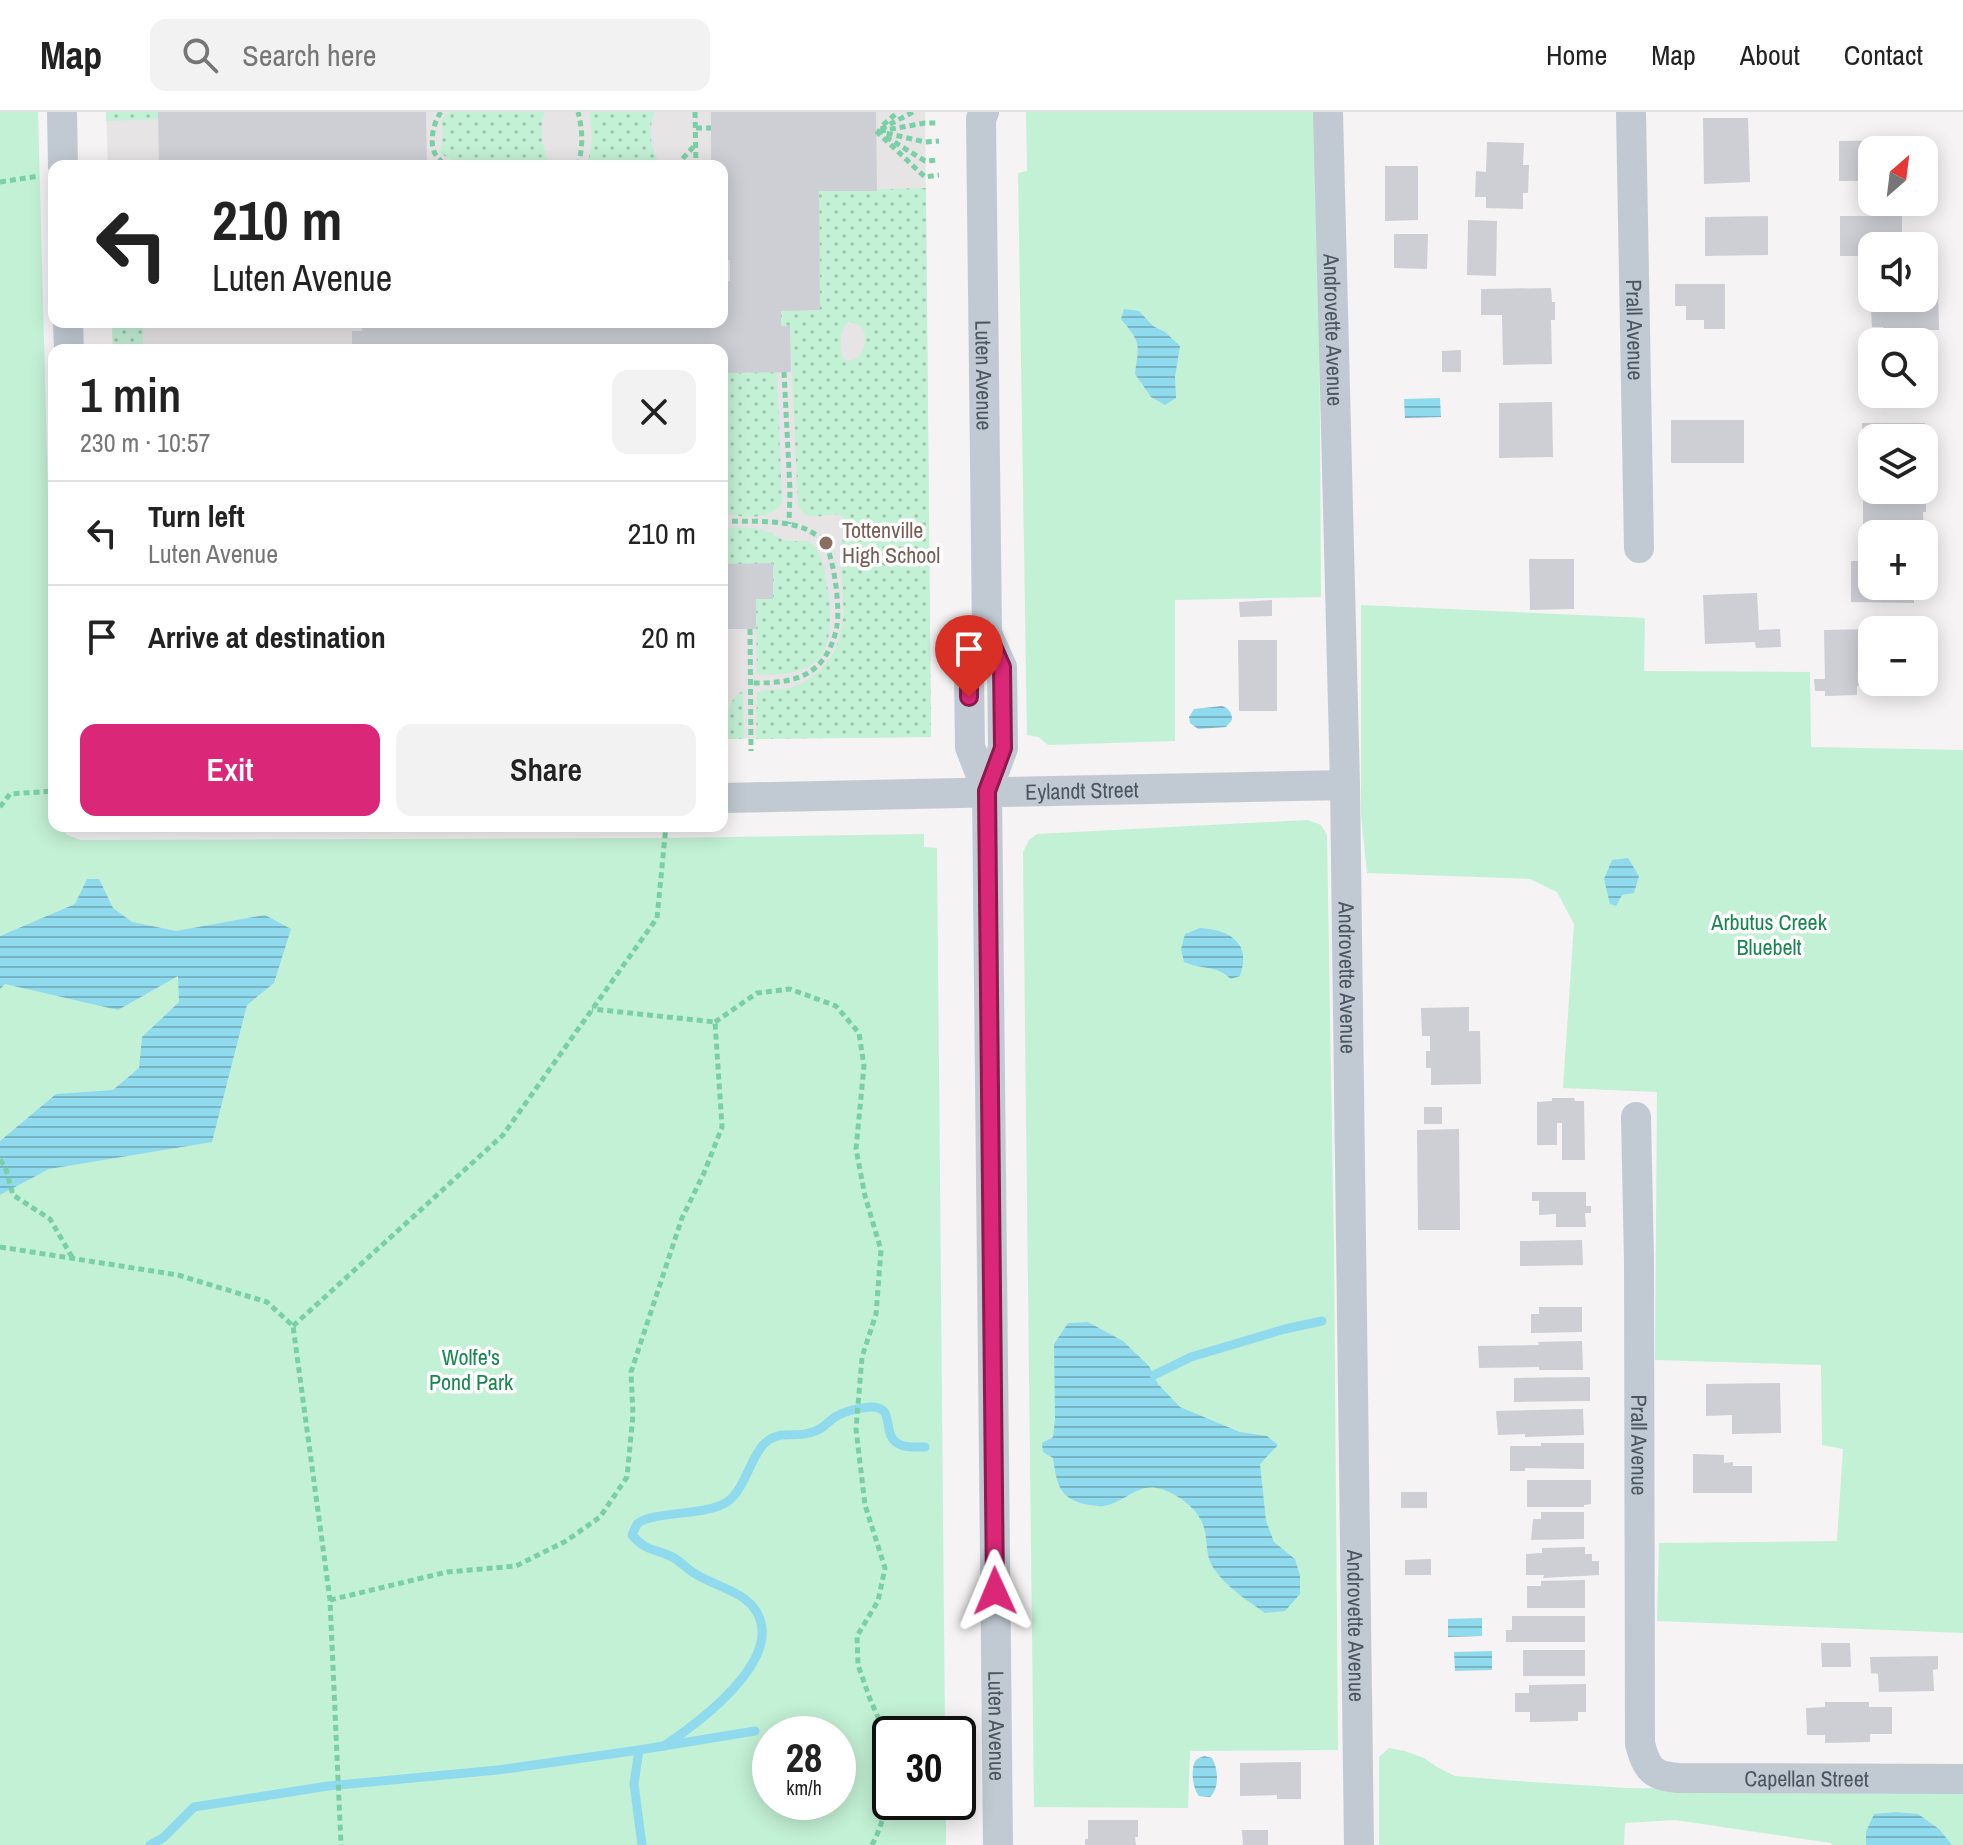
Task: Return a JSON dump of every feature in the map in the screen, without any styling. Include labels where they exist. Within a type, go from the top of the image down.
[{"type":"street","points":[[53,160],[62,112]]},
{"type":"street","name":"Androvette Avenue","points":[[1328,112],[1345,785],[1359,1845]]},
{"type":"street","name":"Prall Avenue","points":[[1631,112],[1639,548]]},
{"type":"street","name":"Luten Avenue","points":[[981,114],[987,633],[969,672],[970,747],[987,791],[998,1845]]},
{"type":"street","name":"Eylandt Street","points":[[728,798],[1345,785]]},
{"type":"street","name":"Prall Avenue","points":[[1636,1117],[1640,1744],[1651,1771]]},
{"type":"street","name":"Capellan Street","points":[[1651,1771],[1663,1777],[1678,1778],[1963,1779]]},
{"type":"path","points":[[440,160],[434,151],[434,125],[441,112]]},
{"type":"path","points":[[578,112],[582,133],[579,160]]},
{"type":"path","points":[[688,112],[696,124],[711,128]]},
{"type":"path","points":[[695,112],[696,160]]},
{"type":"path","points":[[876,131],[898,112]]},
{"type":"path","points":[[876,131],[913,112]]},
{"type":"path","points":[[876,131],[939,123]]},
{"type":"path","points":[[876,131],[925,142],[939,141]]},
{"type":"path","points":[[876,131],[925,161],[939,160]]},
{"type":"path","points":[[876,131],[925,177],[939,175]]},
{"type":"path","points":[[681,160],[697,143]]},
{"type":"path","points":[[0,182],[48,172]]},
{"type":"path","points":[[784,372],[789,524]]},
{"type":"path","points":[[728,521],[789,524],[810,530],[824,542],[834,575],[838,624],[824,658],[815,669],[800,677],[781,682],[750,683]]},
{"type":"path","points":[[750,629],[751,751]]},
{"type":"path","points":[[0,807],[10,794],[48,791]]},
{"type":"path","points":[[293,1326],[503,1135],[657,918],[665,832]]},
{"type":"path","points":[[592,1009],[715,1022],[757,993],[790,989],[836,1006],[859,1033],[864,1066],[856,1149],[865,1196],[881,1250],[876,1314],[862,1357],[856,1429],[865,1505],[885,1568],[878,1601],[857,1636],[858,1665],[877,1716]]},
{"type":"path","points":[[330,1600],[447,1572],[516,1566],[566,1541],[600,1517],[627,1477],[633,1415],[631,1372],[682,1218],[722,1127],[715,1022]]},
{"type":"path","points":[[0,1160],[5,1166],[13,1195],[50,1219],[72,1258]]},
{"type":"path","points":[[0,1247],[178,1275],[267,1302],[293,1326],[330,1600],[341,1845]]},
{"type":"path","points":[[872,1845],[882,1820]]},
{"type":"shaded area","name":"Tottenville High School","points":[[106,112],[925,112],[931,737],[728,739],[728,344],[113,344],[112,328],[728,328],[728,160],[108,160]]},
{"type":"green space","name":"Wolfe's Pond Park","points":[[0,112],[38,112],[48,493],[48,832],[64,832],[81,840],[924,834],[924,847],[937,848],[945,1716],[872,1716],[872,1820],[946,1820],[946,1845],[0,1845]]},
{"type":"green space","points":[[106,112],[158,112],[159,119],[106,121]]},
{"type":"green space","points":[[450,112],[545,112],[542,139],[548,160],[451,160],[440,153],[443,134],[441,120]]},
{"type":"green space","points":[[589,112],[654,112],[651,139],[658,160],[588,160]]},
{"type":"green space","points":[[1026,112],[1318,112],[1321,597],[1175,600],[1175,741],[1048,745],[1038,737],[1027,735],[1018,173],[1027,171]]},
{"type":"green space","points":[[926,188],[931,737],[756,739],[757,693],[793,687],[819,671],[836,647],[843,620],[840,550],[846,523],[835,514],[809,516],[798,505],[790,326],[781,326],[781,311],[820,310],[819,191]],"holes":[[[848,322],[855,323],[865,335],[864,347],[858,358],[848,361],[843,358],[842,334]]]},
{"type":"green space","points":[[112,328],[143,328],[143,344],[113,344]]},
{"type":"green space","points":[[777,372],[782,502],[777,509],[763,516],[728,515],[728,373]]},
{"type":"green space","points":[[728,528],[760,529],[785,540],[809,542],[815,548],[825,574],[830,625],[828,641],[813,664],[781,674],[757,674],[756,599],[773,599],[773,564],[728,564]]},
{"type":"green space","name":"Arbutus Creek Bluebelt","points":[[1361,605],[1645,618],[1644,671],[1810,672],[1811,747],[1963,750],[1963,1633],[1657,1621],[1659,1543],[1837,1541],[1843,1449],[1822,1445],[1821,1365],[1655,1360],[1657,1092],[1563,1088],[1574,924],[1557,892],[1530,879],[1367,873],[1361,816]]},
{"type":"green space","points":[[743,691],[744,739],[728,739],[730,706]]},
{"type":"green space","points":[[1308,820],[1321,825],[1327,835],[1338,1750],[1190,1751],[1188,1808],[1034,1807],[1023,852],[1029,840],[1037,834]]},
{"type":"green space","points":[[1389,1748],[1424,1758],[1455,1776],[1517,1781],[1627,1788],[1963,1792],[1963,1845],[1832,1845],[1675,1820],[1625,1823],[1624,1845],[1379,1845],[1379,1757]]},
{"type":"water","points":[[1124,309],[1139,311],[1180,346],[1175,377],[1176,398],[1165,405],[1151,397],[1135,374],[1137,345],[1121,319]]},
{"type":"water","points":[[1440,398],[1441,417],[1405,418],[1404,399]]},
{"type":"water","points":[[1222,706],[1228,709],[1232,720],[1226,727],[1198,729],[1190,723],[1189,717],[1194,709]]},
{"type":"water","points":[[1628,858],[1639,876],[1634,893],[1622,895],[1616,906],[1610,904],[1604,879],[1612,860]]},
{"type":"water","points":[[87,879],[99,879],[113,908],[132,922],[176,931],[265,915],[291,929],[274,983],[247,1005],[212,1142],[49,1169],[0,1195],[0,1141],[56,1094],[113,1090],[139,1068],[142,1037],[179,1002],[178,976],[118,1010],[5,984],[0,989],[0,936],[75,904]]},
{"type":"water","points":[[1200,928],[1221,932],[1236,940],[1243,955],[1240,976],[1231,979],[1214,969],[1184,962],[1181,949],[1185,934]]},
{"type":"water","points":[[1088,1322],[1123,1341],[1149,1366],[1158,1384],[1180,1407],[1240,1432],[1267,1436],[1278,1445],[1260,1464],[1266,1521],[1274,1542],[1295,1559],[1300,1576],[1300,1594],[1285,1611],[1265,1613],[1219,1576],[1211,1564],[1199,1517],[1176,1496],[1152,1487],[1099,1506],[1080,1503],[1061,1490],[1053,1458],[1043,1452],[1042,1443],[1053,1437],[1054,1344],[1068,1323]]},
{"type":"water","points":[[1482,1618],[1482,1636],[1448,1637],[1448,1619]]},
{"type":"water","points":[[1492,1651],[1492,1670],[1455,1671],[1454,1652]]},
{"type":"water","points":[[1204,1756],[1212,1758],[1217,1772],[1217,1783],[1210,1797],[1199,1796],[1193,1781],[1195,1762]]},
{"type":"water","points":[[1874,1814],[1918,1814],[1939,1829],[1952,1845],[1866,1845],[1866,1832]]},
{"type":"building","points":[[158,112],[426,112],[427,160],[159,160]]},
{"type":"building","points":[[711,112],[876,112],[877,191],[819,191],[820,310],[781,311],[781,326],[790,326],[791,372],[728,373],[728,344],[352,344],[352,331],[362,331],[362,328],[728,328],[728,160],[711,160]]},
{"type":"building","points":[[1703,118],[1748,118],[1750,182],[1704,184]]},
{"type":"building","points":[[1839,141],[1858,141],[1858,181],[1839,181]]},
{"type":"building","points":[[1487,142],[1524,143],[1523,165],[1529,165],[1528,193],[1523,193],[1523,209],[1486,208],[1486,197],[1475,197],[1476,171],[1486,172]]},
{"type":"building","points":[[1385,166],[1418,166],[1418,220],[1385,221]]},
{"type":"building","points":[[1768,216],[1768,255],[1705,256],[1705,217]]},
{"type":"building","points":[[1840,216],[1902,216],[1902,232],[1858,232],[1858,256],[1840,256]]},
{"type":"building","points":[[1468,220],[1497,221],[1496,276],[1467,275]]},
{"type":"building","points":[[1394,234],[1428,234],[1427,269],[1394,268]]},
{"type":"building","points":[[1675,284],[1725,284],[1725,329],[1704,329],[1704,320],[1686,320],[1686,306],[1675,306]]},
{"type":"building","points":[[1938,286],[1939,330],[1872,327],[1871,312],[1938,312]]},
{"type":"building","points":[[1551,288],[1552,302],[1555,302],[1555,320],[1551,320],[1552,364],[1503,365],[1502,315],[1481,315],[1481,289]]},
{"type":"building","points":[[1461,350],[1461,372],[1442,372],[1442,351]]},
{"type":"building","points":[[1552,402],[1553,457],[1499,458],[1499,403]]},
{"type":"building","points":[[1671,420],[1744,420],[1744,463],[1671,463]]},
{"type":"building","points":[[1862,423],[1925,423],[1925,424]]},
{"type":"building","points":[[1863,504],[1926,504],[1923,520],[1863,520]]},
{"type":"building","points":[[1529,559],[1574,559],[1574,609],[1530,610]]},
{"type":"building","points":[[1851,561],[1858,561],[1858,600],[1914,600],[1914,603],[1851,602]]},
{"type":"building","points":[[773,563],[773,599],[756,599],[756,629],[728,629],[728,564]]},
{"type":"building","points":[[1757,593],[1759,630],[1780,629],[1781,647],[1756,648],[1755,642],[1705,644],[1703,595]]},
{"type":"building","points":[[1272,600],[1272,616],[1240,617],[1239,602]]},
{"type":"building","points":[[1858,629],[1857,695],[1825,696],[1825,691],[1815,691],[1814,679],[1825,679],[1824,630]]},
{"type":"building","points":[[1238,640],[1277,640],[1277,711],[1239,711]]},
{"type":"building","points":[[1469,1007],[1469,1031],[1480,1031],[1481,1084],[1431,1085],[1431,1068],[1426,1068],[1430,1036],[1422,1036],[1421,1008]]},
{"type":"building","points":[[1552,1098],[1584,1101],[1585,1160],[1562,1160],[1562,1123],[1557,1123],[1557,1145],[1537,1145],[1537,1102],[1552,1101]]},
{"type":"building","points":[[1424,1107],[1442,1107],[1442,1124],[1424,1124]]},
{"type":"building","points":[[1459,1129],[1460,1230],[1418,1230],[1417,1130]]},
{"type":"building","points":[[1532,1192],[1586,1192],[1586,1206],[1591,1206],[1591,1213],[1585,1213],[1586,1227],[1556,1227],[1556,1214],[1539,1215],[1539,1201],[1532,1201]]},
{"type":"building","points":[[1582,1240],[1583,1265],[1520,1266],[1520,1241]]},
{"type":"building","points":[[1539,1307],[1582,1307],[1582,1332],[1531,1333],[1531,1314],[1539,1314]]},
{"type":"building","points":[[1582,1341],[1583,1370],[1479,1368],[1478,1346]]},
{"type":"building","points":[[1590,1377],[1590,1401],[1514,1402],[1514,1378]]},
{"type":"building","points":[[1780,1383],[1781,1433],[1732,1434],[1732,1415],[1706,1416],[1706,1384]]},
{"type":"building","points":[[1583,1409],[1584,1435],[1498,1435],[1496,1411]]},
{"type":"building","points":[[1541,1443],[1584,1443],[1584,1469],[1525,1468],[1525,1471],[1510,1471],[1510,1446],[1541,1446]]},
{"type":"building","points":[[1693,1454],[1724,1455],[1724,1463],[1752,1466],[1752,1493],[1693,1493]]},
{"type":"building","points":[[1527,1480],[1591,1480],[1591,1504],[1584,1507],[1527,1507]]},
{"type":"building","points":[[1401,1492],[1427,1492],[1427,1508],[1401,1508]]},
{"type":"building","points":[[1541,1512],[1584,1512],[1584,1539],[1531,1540],[1533,1519],[1541,1519]]},
{"type":"building","points":[[1585,1547],[1585,1554],[1592,1554],[1592,1561],[1599,1561],[1599,1575],[1543,1578],[1544,1575],[1526,1575],[1526,1554],[1542,1553],[1542,1548]]},
{"type":"building","points":[[1431,1559],[1431,1575],[1405,1575],[1405,1560]]},
{"type":"building","points":[[1585,1580],[1585,1608],[1527,1608],[1527,1586],[1541,1586],[1541,1581]]},
{"type":"building","points":[[1512,1616],[1585,1616],[1585,1642],[1506,1642],[1506,1630],[1512,1630]]},
{"type":"building","points":[[1821,1643],[1850,1643],[1851,1667],[1822,1667]]},
{"type":"building","points":[[1523,1650],[1585,1650],[1585,1676],[1523,1676]]},
{"type":"building","points":[[1938,1656],[1938,1669],[1933,1670],[1934,1691],[1879,1692],[1878,1674],[1871,1673],[1870,1657]]},
{"type":"building","points":[[1586,1684],[1586,1712],[1578,1712],[1578,1721],[1530,1722],[1530,1712],[1515,1712],[1515,1693],[1529,1693],[1529,1685]]},
{"type":"building","points":[[1825,1702],[1869,1702],[1869,1707],[1892,1707],[1892,1734],[1870,1734],[1870,1742],[1825,1743],[1825,1735],[1807,1735],[1806,1708],[1825,1707]]},
{"type":"building","points":[[1301,1762],[1301,1799],[1277,1799],[1277,1795],[1240,1796],[1240,1763]]},
{"type":"building","points":[[1088,1820],[1138,1820],[1136,1845],[1085,1845]]},
{"type":"building","points":[[1242,1830],[1268,1830],[1268,1845],[1243,1845]]},
{"type":"waterway","points":[[1154,1375],[1191,1357],[1322,1321]]},
{"type":"waterway","points":[[664,1746],[697,1722],[734,1688],[759,1649],[762,1630],[756,1611],[744,1598],[637,1541],[632,1535],[637,1524],[654,1517],[706,1510],[727,1502],[769,1440],[780,1435],[814,1432],[835,1417],[852,1410],[870,1407],[884,1411],[894,1441],[907,1447],[925,1447]]},
{"type":"waterway","points":[[150,1845],[163,1838],[194,1807],[328,1786],[498,1770],[752,1731]]},
{"type":"waterway","points":[[639,1750],[634,1784],[642,1845]]},
{"type":"place","name":"Tottenville High School","points":[[826,543]]},
{"type":"route","points":[[969,697],[969,672],[987,633],[1002,667],[1003,748],[987,791],[995,1591]]}]
